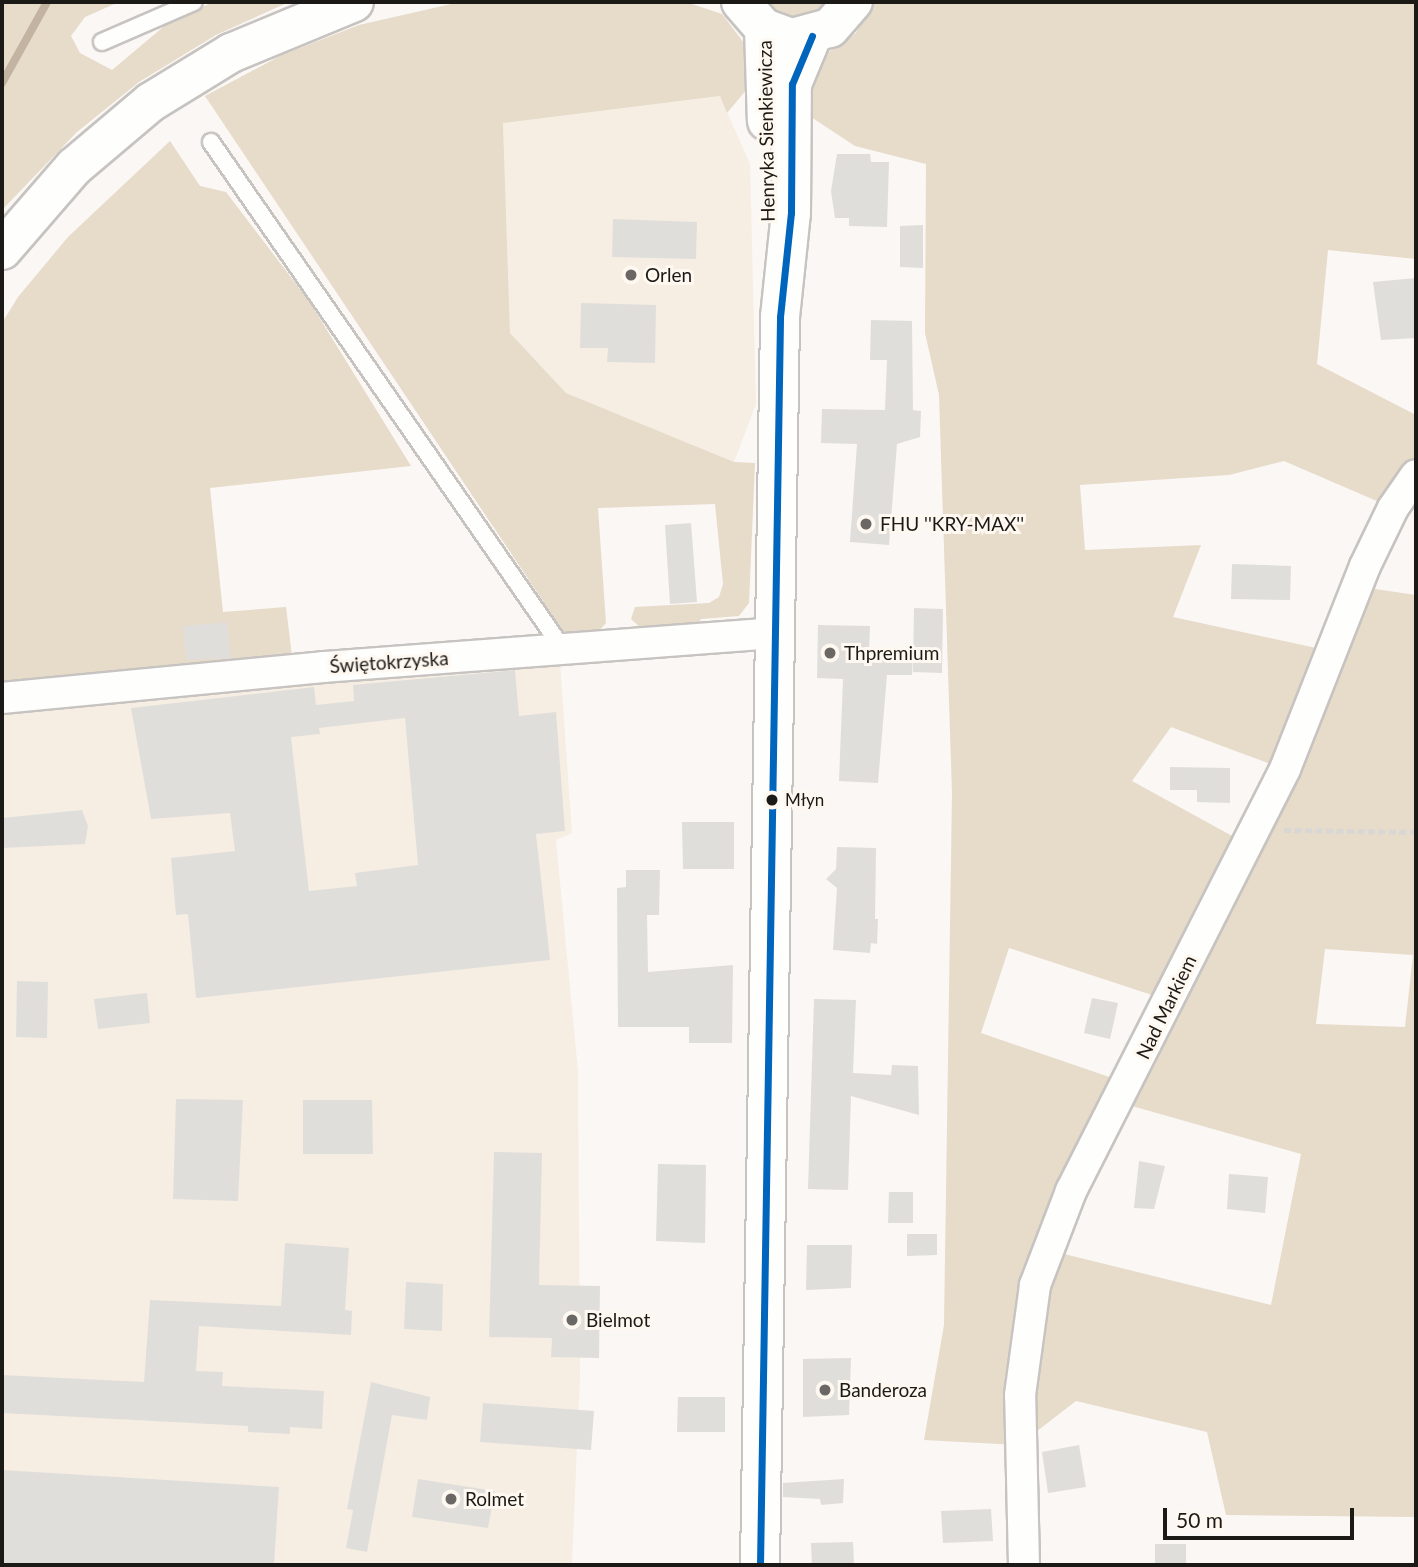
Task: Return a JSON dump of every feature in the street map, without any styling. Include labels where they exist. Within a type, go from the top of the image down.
[{"type":"street","points":[[2,250],[74,167],[151,102],[231,53],[354,2]]},
{"type":"street","points":[[746,8],[782,37],[812,36],[839,22],[853,2]]},
{"type":"street","name":"Henryka Sienkiewicza","points":[[746,8],[768,73],[765,212],[780,317]]},
{"type":"street","name":"Henryka Sienkiewicza","points":[[760,1565],[780,317],[790,213],[792,85],[812,36]]},
{"type":"street","name":"Nad Markiem","points":[[1024,1565],[1020,1395],[1035,1284],[1071,1191],[1163,1017],[1285,769],[1365,566],[1393,508],[1416,475]]},
{"type":"street","name":"Świętokrzyska","points":[[2,698],[78,699],[563,649],[776,633]]},
{"type":"lane","points":[[102,42],[194,2]]},
{"type":"lane","points":[[211,142],[563,649]]},
{"type":"path","points":[[1258,820],[1295,831],[1416,832]]},
{"type":"shaded area","points":[[2,2],[119,2],[85,17],[71,36],[80,53],[112,70],[168,23],[213,2],[289,2],[216,35],[139,82],[77,132],[2,210]]},
{"type":"shaded area","points":[[460,2],[692,4],[722,14],[747,47],[747,89],[727,113],[720,96],[503,123],[510,333],[566,393],[734,462],[755,463],[749,603],[739,616],[701,619],[695,627],[643,630],[631,619],[635,607],[709,603],[719,597],[723,584],[715,504],[598,508],[606,623],[597,633],[565,634],[205,96],[282,55],[359,25]]},
{"type":"shaded area","points":[[763,2],[831,2],[820,13],[793,20]]},
{"type":"shaded area","points":[[871,2],[1416,2],[1416,259],[1328,250],[1317,364],[1416,415],[1416,469],[1386,505],[1284,461],[1229,475],[1080,485],[1085,550],[1201,545],[1173,617],[1321,649],[1361,587],[1416,595],[1416,1517],[1226,1515],[1207,1432],[1076,1401],[1019,1445],[924,1440],[944,1325],[952,793],[939,395],[925,333],[926,164],[855,146],[808,115],[811,75],[824,55],[856,33]],"holes":[[[1171,727],[1284,769],[1245,843],[1132,781]],[[1009,948],[1158,997],[1121,1081],[981,1033]],[[1325,949],[1413,955],[1405,1027],[1316,1024]],[[1118,1102],[1301,1154],[1271,1305],[1048,1250]]]},
{"type":"shaded area","name":"Orlen","points":[[720,96],[750,164],[756,404],[734,462],[566,393],[510,333],[503,123]]},
{"type":"shaded area","points":[[170,141],[200,186],[226,192],[309,301],[411,466],[210,488],[223,612],[286,607],[292,656],[2,689],[2,323],[18,297],[68,237]]},
{"type":"shaded area","points":[[560,662],[572,833],[556,840],[578,1071],[580,1377],[572,1565],[2,1565],[2,712],[325,678]]},
{"type":"building","points":[[837,154],[870,154],[871,162],[889,162],[887,227],[849,226],[849,218],[835,218],[831,191]]},
{"type":"building","points":[[613,219],[697,222],[696,259],[612,257]]},
{"type":"building","points":[[923,225],[923,268],[900,267],[900,226]]},
{"type":"building","points":[[1416,278],[1416,338],[1381,340],[1373,282]]},
{"type":"building","points":[[581,303],[656,305],[655,363],[607,362],[608,348],[580,348]]},
{"type":"building","points":[[871,320],[912,321],[913,410],[921,411],[920,437],[897,444],[889,545],[850,542],[857,444],[821,443],[822,409],[885,410],[887,360],[870,360]]},
{"type":"building","points":[[691,523],[697,602],[670,604],[665,525]]},
{"type":"building","points":[[1232,564],[1291,566],[1290,600],[1231,599]]},
{"type":"building","points":[[914,608],[943,609],[942,673],[913,672]]},
{"type":"building","points":[[227,622],[231,658],[186,660],[183,626]]},
{"type":"building","points":[[818,625],[870,626],[869,653],[913,654],[912,675],[887,675],[878,783],[839,781],[843,679],[817,678]]},
{"type":"building","points":[[515,670],[519,716],[556,712],[565,831],[536,834],[550,960],[196,998],[188,914],[176,915],[171,858],[235,851],[230,813],[151,819],[131,708],[314,687],[316,705],[354,701],[353,685]],"holes":[[[405,718],[418,865],[355,873],[357,886],[309,891],[291,737],[320,734],[319,728]]]},
{"type":"building","points":[[1170,767],[1230,768],[1230,803],[1197,802],[1197,790],[1170,790]]},
{"type":"building","points":[[82,810],[88,826],[85,844],[2,848],[2,818]]},
{"type":"building","points":[[682,822],[734,822],[734,869],[683,869]]},
{"type":"building","points":[[837,847],[876,848],[877,944],[871,943],[870,953],[833,950],[837,888],[826,879],[836,869]]},
{"type":"building","points":[[626,870],[660,870],[659,915],[647,915],[648,972],[733,965],[732,1043],[689,1043],[689,1027],[618,1027],[617,888],[626,887]]},
{"type":"building","points":[[17,981],[48,982],[47,1038],[16,1037]]},
{"type":"building","points":[[147,993],[150,1023],[98,1029],[94,999]]},
{"type":"building","points":[[1092,998],[1118,1003],[1110,1039],[1084,1033]]},
{"type":"building","points":[[814,999],[856,1000],[853,1073],[891,1075],[892,1065],[918,1066],[919,1115],[851,1096],[848,1190],[808,1189]]},
{"type":"building","points":[[176,1099],[243,1100],[238,1201],[173,1199]]},
{"type":"building","points":[[303,1100],[372,1100],[373,1154],[303,1154]]},
{"type":"building","points":[[494,1152],[542,1153],[539,1285],[600,1286],[599,1358],[551,1357],[552,1338],[489,1337]]},
{"type":"building","points":[[1139,1161],[1165,1166],[1154,1209],[1134,1208]]},
{"type":"building","points":[[658,1164],[706,1165],[705,1243],[656,1241]]},
{"type":"building","points":[[1229,1174],[1268,1177],[1265,1213],[1227,1209]]},
{"type":"building","points":[[889,1192],[913,1192],[913,1223],[888,1223]]},
{"type":"building","points":[[907,1234],[937,1234],[937,1255],[907,1256]]},
{"type":"building","points":[[285,1243],[349,1248],[345,1310],[352,1311],[351,1335],[199,1326],[196,1371],[223,1372],[222,1386],[324,1391],[322,1429],[290,1427],[290,1434],[248,1432],[248,1426],[2,1413],[2,1375],[144,1382],[150,1300],[281,1306]]},
{"type":"building","points":[[807,1245],[852,1245],[851,1288],[806,1290]]},
{"type":"building","points":[[406,1282],[443,1284],[442,1331],[404,1329]]},
{"type":"building","points":[[851,1358],[849,1415],[803,1417],[803,1359]]},
{"type":"building","points":[[371,1382],[430,1397],[427,1420],[392,1415],[367,1552],[346,1548],[353,1510],[347,1509]]},
{"type":"building","points":[[678,1397],[725,1397],[725,1432],[677,1432]]},
{"type":"building","points":[[483,1403],[594,1411],[591,1450],[480,1442]]},
{"type":"building","points":[[1079,1445],[1086,1487],[1048,1493],[1042,1452]]},
{"type":"building","points":[[2,1470],[279,1487],[274,1565],[2,1565]]},
{"type":"building","points":[[418,1479],[495,1491],[488,1528],[412,1517]]},
{"type":"building","points":[[844,1479],[843,1503],[821,1505],[820,1499],[783,1497],[783,1483]]},
{"type":"building","points":[[991,1509],[993,1541],[943,1543],[941,1511]]},
{"type":"building","points":[[853,1542],[854,1565],[812,1565],[811,1543]]},
{"type":"building","points":[[1155,1544],[1186,1544],[1186,1565],[1155,1565]]},
{"type":"waterway","points":[[2,83],[47,2]]},
{"type":"transit line","points":[[760,1565],[780,317],[791,213],[792,84],[812,36]]},
{"type":"place","name":"Orlen","points":[[631,275]]},
{"type":"place","name":"FHU ''KRY-MAX''","points":[[866,524]]},
{"type":"place","name":"Thpremium","points":[[830,653]]},
{"type":"place","name":"Młyn","points":[[772,800]]},
{"type":"place","name":"Bielmot","points":[[572,1320]]},
{"type":"place","name":"Banderoza","points":[[825,1390]]},
{"type":"place","name":"Rolmet","points":[[451,1499]]}]
